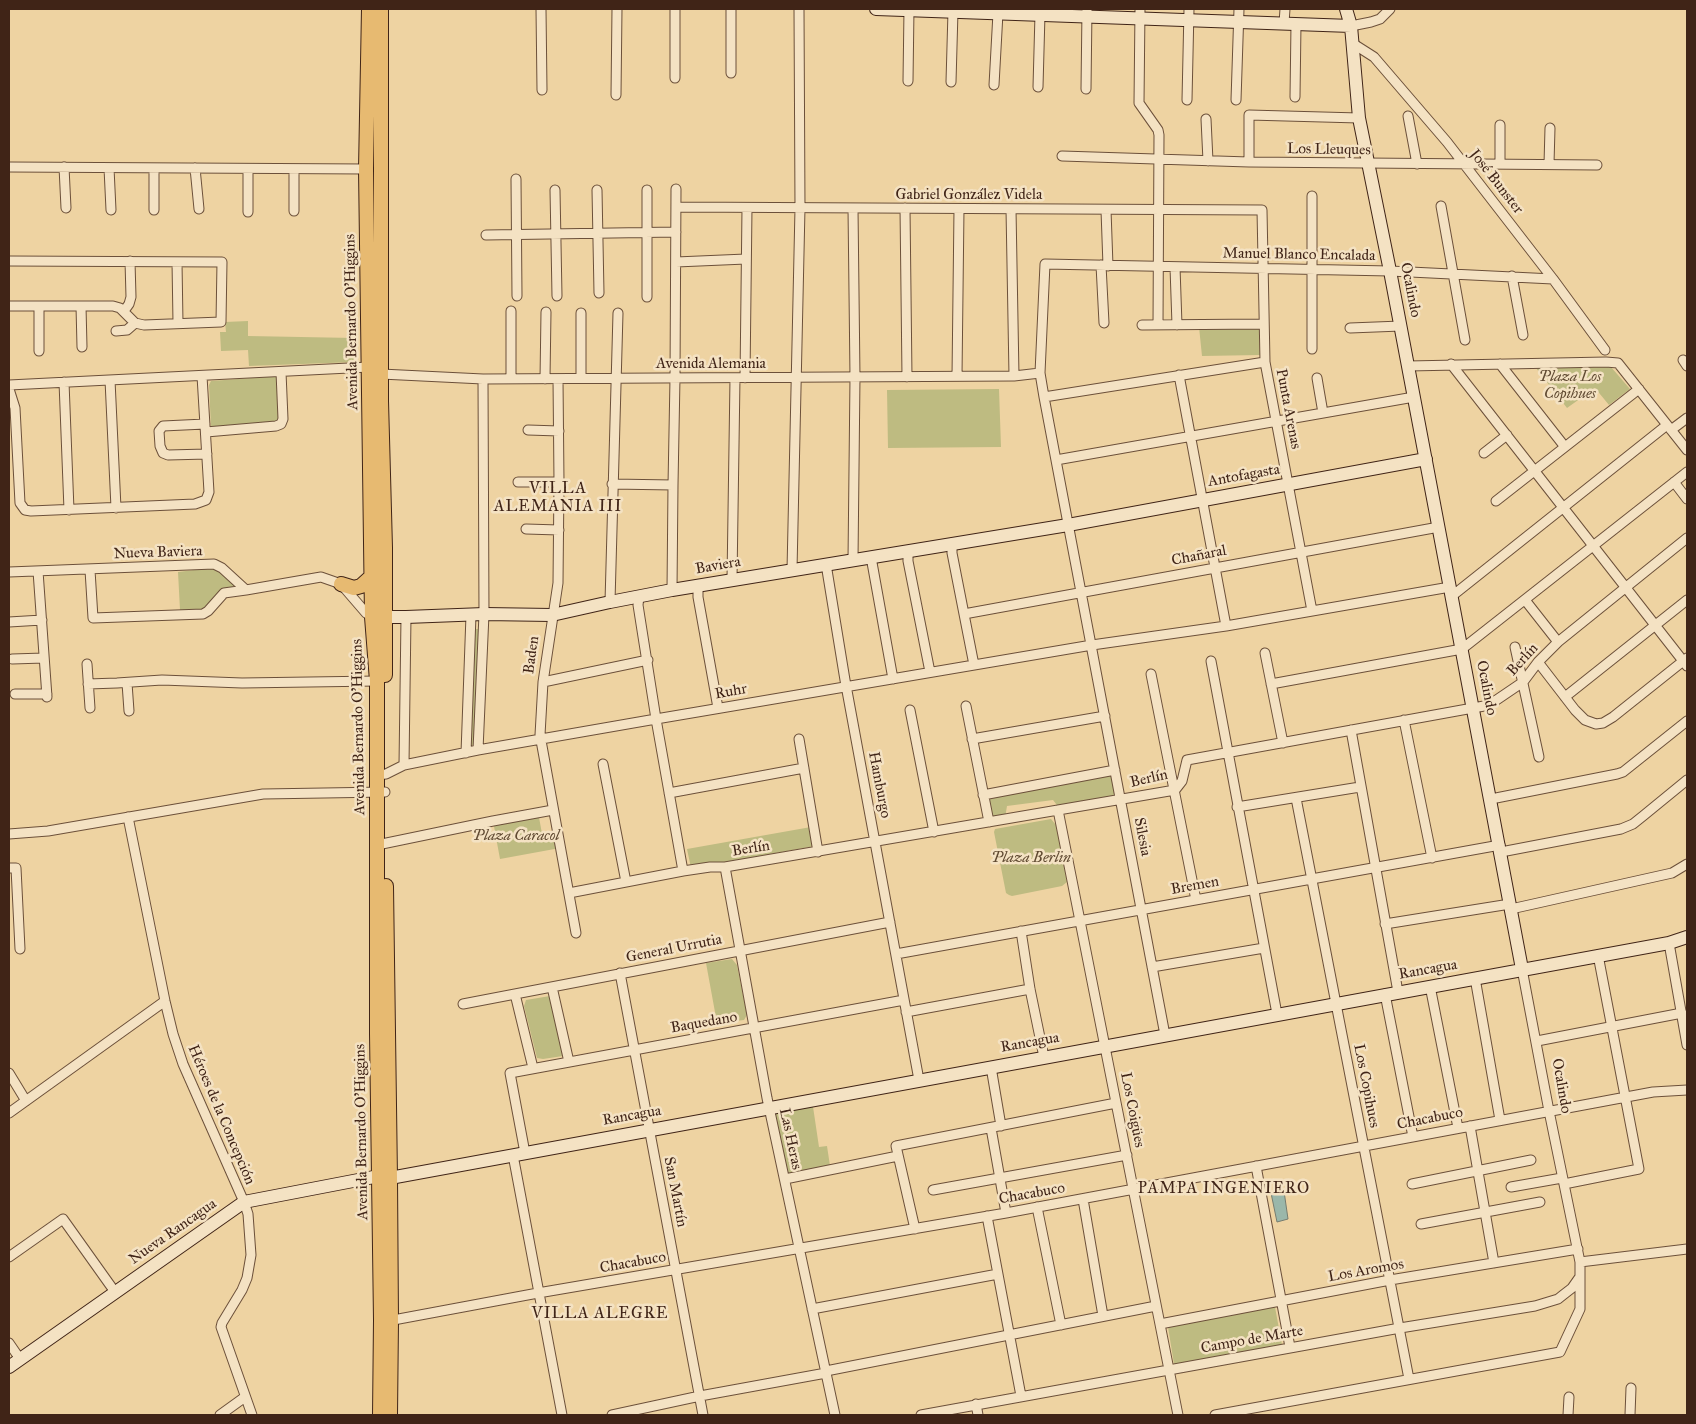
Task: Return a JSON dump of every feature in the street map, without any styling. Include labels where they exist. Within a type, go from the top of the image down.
[{"type":"main road","name":"Avenida Bernardo O'Higgins","points":[[369,9],[366,170],[375,371],[386,1321],[390,1415]]},
{"type":"main road","name":"Avenida Bernardo O'Higgins","points":[[375,371],[381,226],[381,9]]},
{"type":"main road","points":[[366,170],[374,167],[378,162],[378,139],[381,134]]},
{"type":"main road","points":[[366,170],[374,176],[377,183],[378,219],[381,226]]},
{"type":"main road","name":"Avenida Bernardo O'Higgins","points":[[377,495],[372,576],[378,617],[377,681],[381,774]]},
{"type":"main road","points":[[342,584],[354,588],[361,586],[372,576]]},
{"type":"main road","name":"Avenida Bernardo O'Higgins","points":[[380,1415],[386,1321]]},
{"type":"street","points":[[541,9],[542,90]]},
{"type":"street","points":[[616,94],[618,9]]},
{"type":"street","points":[[675,9],[675,78]]},
{"type":"street","points":[[731,9],[731,73]]},
{"type":"street","points":[[792,570],[800,208],[799,9]]},
{"type":"street","points":[[876,9],[998,13],[1018,11],[1040,14],[1087,12],[1238,15],[1290,23],[1351,26],[1371,22],[1380,18],[1390,9]]},
{"type":"street","points":[[908,81],[909,9]]},
{"type":"street","points":[[1285,9],[1290,23],[1295,97]]},
{"type":"street","name":"Ocalindo","points":[[1346,9],[1351,26],[1359,118],[1367,164],[1401,326],[1549,1111],[1580,1262],[1580,1310],[1560,1352],[1409,1379]]},
{"type":"street","points":[[951,82],[958,11]]},
{"type":"street","points":[[1086,89],[1087,12]]},
{"type":"street","points":[[994,85],[998,13]]},
{"type":"street","points":[[1140,13],[1139,102],[1158,130],[1158,325]]},
{"type":"street","points":[[1038,87],[1040,14]]},
{"type":"street","points":[[1187,100],[1189,14]]},
{"type":"street","points":[[1236,100],[1238,15]]},
{"type":"street","name":"José Bunster","points":[[1352,43],[1374,56],[1464,164],[1605,350]]},
{"type":"street","points":[[1249,162],[1248,115],[1359,118]]},
{"type":"street","points":[[1408,116],[1417,164]]},
{"type":"street","points":[[1206,119],[1208,162]]},
{"type":"street","points":[[1500,125],[1500,164]]},
{"type":"street","points":[[1549,164],[1550,128]]},
{"type":"street","name":"Los Lleuques","points":[[1062,156],[1208,162],[1597,165]]},
{"type":"street","points":[[9,167],[366,170]]},
{"type":"street","points":[[64,168],[66,208]]},
{"type":"street","points":[[109,168],[111,210]]},
{"type":"street","points":[[154,168],[154,210]]},
{"type":"street","points":[[195,168],[199,209]]},
{"type":"street","points":[[248,169],[248,212]]},
{"type":"street","points":[[294,169],[294,211]]},
{"type":"street","points":[[516,179],[516,296]]},
{"type":"street","points":[[672,590],[676,378],[676,189]]},
{"type":"street","points":[[555,190],[557,296]]},
{"type":"street","points":[[597,190],[599,293]]},
{"type":"street","points":[[647,190],[647,297]]},
{"type":"street","points":[[1312,196],[1312,349]]},
{"type":"street","points":[[1441,206],[1465,340]]},
{"type":"street","name":"Gabriel González Videla","points":[[676,207],[1262,210]]},
{"type":"street","points":[[732,580],[747,208]]},
{"type":"street","points":[[853,208],[855,377],[853,560]]},
{"type":"street","points":[[905,208],[908,377]]},
{"type":"street","points":[[957,376],[959,209]]},
{"type":"street","points":[[1011,209],[1014,376]]},
{"type":"street","points":[[1104,323],[1106,210]]},
{"type":"street","name":"Punta Arenas","points":[[1262,210],[1265,362],[1312,611]]},
{"type":"street","points":[[486,235],[676,232]]},
{"type":"street","points":[[676,262],[746,259]]},
{"type":"street","points":[[9,261],[222,262],[221,322],[144,325],[135,323],[124,311],[113,306],[9,306]]},
{"type":"street","points":[[124,311],[131,297],[130,261]]},
{"type":"street","points":[[177,262],[178,324]]},
{"type":"street","name":"Manuel Blanco Encalada","points":[[1045,264],[1390,271],[1553,279]]},
{"type":"street","name":"Silesia","points":[[1045,264],[1040,374],[1164,1035]]},
{"type":"street","points":[[1175,267],[1177,325]]},
{"type":"street","points":[[1512,276],[1523,335]]},
{"type":"street","points":[[39,306],[39,351]]},
{"type":"street","points":[[81,306],[82,347]]},
{"type":"street","points":[[511,311],[511,379]]},
{"type":"street","points":[[545,379],[546,312]]},
{"type":"street","points":[[581,313],[582,378]]},
{"type":"street","points":[[610,602],[618,313]]},
{"type":"street","points":[[116,331],[126,330],[135,323]]},
{"type":"street","points":[[1142,325],[1263,324]]},
{"type":"street","points":[[1350,328],[1401,326]]},
{"type":"street","points":[[1044,397],[1265,362]]},
{"type":"street","points":[[1408,366],[1618,363],[1687,450]]},
{"type":"street","points":[[1452,364],[1686,662],[1613,717],[1603,723],[1596,724],[1585,720],[1538,662]]},
{"type":"street","points":[[1500,364],[1565,447]]},
{"type":"street","name":"Avenida Alemania","points":[[9,385],[281,372],[375,371],[483,379],[908,377],[1040,374]]},
{"type":"street","points":[[207,454],[164,454],[160,449],[159,433],[163,426],[206,428],[276,426],[281,424],[283,419],[281,372]]},
{"type":"street","points":[[1179,375],[1226,626]]},
{"type":"street","points":[[9,389],[15,408],[20,500],[23,508],[31,511],[199,504],[206,500],[210,492],[202,376]]},
{"type":"street","points":[[1316,378],[1323,413]]},
{"type":"street","points":[[478,750],[484,614],[483,379]]},
{"type":"street","name":"Baden","points":[[558,379],[558,583],[542,682],[540,740],[576,933]]},
{"type":"street","points":[[110,380],[116,508]]},
{"type":"street","points":[[64,382],[69,510]]},
{"type":"street","points":[[1496,501],[1639,389]]},
{"type":"street","points":[[1056,460],[1414,397]]},
{"type":"street","points":[[1451,591],[1669,428],[1687,418]]},
{"type":"street","points":[[528,430],[559,431]]},
{"type":"street","points":[[1484,453],[1507,435]]},
{"type":"street","name":"Antofagasta","points":[[1068,525],[1426,459]]},
{"type":"street","points":[[1271,684],[1462,649],[1687,472]]},
{"type":"street","points":[[518,482],[559,482]]},
{"type":"street","points":[[1674,482],[1687,499]]},
{"type":"street","points":[[612,484],[673,485]]},
{"type":"street","name":"Baviera","points":[[378,617],[484,614],[552,615],[672,590],[1068,525]]},
{"type":"street","name":"Chañaral","points":[[964,614],[1439,526]]},
{"type":"street","points":[[526,529],[559,530]]},
{"type":"street","name":"Berlín","points":[[568,893],[710,866],[725,867],[818,852],[1174,790],[1182,781],[1187,760],[1484,706],[1495,701],[1522,682],[1558,642],[1687,538]]},
{"type":"street","points":[[952,543],[952,553],[974,665]]},
{"type":"street","points":[[908,551],[908,561],[930,672]]},
{"type":"street","points":[[871,557],[893,678]]},
{"type":"street","name":"Nueva Baviera","points":[[9,572],[214,564],[222,568],[246,590]]},
{"type":"street","name":"Hamburgo","points":[[826,564],[846,686],[918,1080]]},
{"type":"street","points":[[90,570],[92,618],[203,614],[224,593],[321,577],[342,584],[366,613],[378,617]]},
{"type":"street","points":[[15,694],[47,695],[38,571]]},
{"type":"street","points":[[698,586],[698,596],[718,708]]},
{"type":"street","name":"Ruhr","points":[[381,774],[404,765],[478,750],[846,686],[1092,645],[1451,591]]},
{"type":"street","points":[[639,597],[638,605],[656,719],[683,871]]},
{"type":"street","points":[[1525,600],[1558,642]]},
{"type":"street","points":[[1565,697],[1687,600]]},
{"type":"street","points":[[466,753],[471,615]]},
{"type":"street","points":[[404,765],[406,617]]},
{"type":"street","points":[[9,622],[42,620]]},
{"type":"street","points":[[1515,647],[1539,757]]},
{"type":"street","points":[[1265,653],[1283,743]]},
{"type":"street","points":[[12,659],[44,658]]},
{"type":"street","points":[[542,682],[648,660]]},
{"type":"street","points":[[1210,661],[1277,1014]]},
{"type":"street","points":[[87,664],[90,708]]},
{"type":"street","points":[[1151,674],[1196,900]]},
{"type":"street","points":[[88,684],[162,680],[242,683],[377,681]]},
{"type":"street","points":[[127,683],[129,711]]},
{"type":"street","points":[[966,706],[988,822]]},
{"type":"street","points":[[910,710],[934,832]]},
{"type":"street","points":[[972,739],[1105,716]]},
{"type":"street","points":[[1404,720],[1432,858]]},
{"type":"street","points":[[1491,800],[1623,772],[1687,721]]},
{"type":"street","points":[[1351,730],[1398,992]]},
{"type":"street","points":[[799,739],[818,852]]},
{"type":"street","points":[[604,764],[626,882]]},
{"type":"street","points":[[670,793],[804,768]]},
{"type":"street","name":"Berlín","points":[[983,796],[1115,770]]},
{"type":"street","name":"Bremen","points":[[896,954],[1432,858],[1621,829],[1633,824],[1687,780]]},
{"type":"street","points":[[1237,807],[1360,787]]},
{"type":"street","points":[[9,834],[48,831],[263,794],[381,792]]},
{"type":"street","name":"Los Copihues","points":[[1296,798],[1409,1379]]},
{"type":"street","points":[[381,844],[552,810]]},
{"type":"street","name":"Los Coigües","points":[[1058,810],[1178,1415]]},
{"type":"street","name":"Héroes de la Concepción","points":[[128,817],[173,1034],[183,1064],[248,1214],[251,1242],[250,1267],[242,1290],[221,1327],[252,1415]]},
{"type":"street","points":[[1385,924],[1511,907],[1672,874],[1687,864]]},
{"type":"street","name":"Las Heras","points":[[725,867],[742,950],[769,1108],[835,1415]]},
{"type":"street","points":[[9,868],[16,868],[20,949]]},
{"type":"street","name":"General Urrutia","points":[[463,1004],[890,922]]},
{"type":"street","points":[[1021,931],[1030,989],[1044,1057]]},
{"type":"street","name":"Rancagua","points":[[384,1177],[519,1154],[1669,943],[1687,937]]},
{"type":"street","points":[[1669,943],[1687,1044]]},
{"type":"street","points":[[1152,968],[1264,948]]},
{"type":"street","points":[[1511,1187],[1639,1170],[1598,955]]},
{"type":"street","name":"San Martín","points":[[620,974],[704,1415]]},
{"type":"street","points":[[1475,978],[1500,1120]]},
{"type":"street","points":[[1430,986],[1458,1128]]},
{"type":"street","points":[[552,987],[569,1062]]},
{"type":"street","points":[[906,1012],[1030,989]]},
{"type":"street","points":[[516,994],[534,1068]]},
{"type":"street","points":[[1385,994],[1413,1137]]},
{"type":"street","name":"Baquedano","points":[[519,1154],[510,1073],[904,1000]]},
{"type":"street","points":[[9,1113],[165,1001]]},
{"type":"street","points":[[1537,1041],[1682,1012]]},
{"type":"street","points":[[992,1067],[1001,1126]]},
{"type":"street","points":[[9,1073],[26,1101]]},
{"type":"street","name":"Chacabuco","points":[[386,1321],[538,1293],[1037,1208],[1653,1092],[1687,1090]]},
{"type":"street","points":[[915,1229],[896,1146],[1116,1103]]},
{"type":"street","points":[[1470,1126],[1494,1263]]},
{"type":"street","points":[[990,1128],[1006,1213]]},
{"type":"street","points":[[519,1154],[538,1293],[562,1415]]},
{"type":"street","points":[[933,1190],[1126,1155]]},
{"type":"street","points":[[785,1179],[898,1156]]},
{"type":"street","points":[[1412,1184],[1530,1160]]},
{"type":"street","points":[[1256,1166],[1290,1347]]},
{"type":"street","name":"Nueva Rancagua","points":[[9,1367],[244,1202],[384,1177]]},
{"type":"street","points":[[1083,1199],[1103,1316]]},
{"type":"street","points":[[1421,1224],[1540,1202]]},
{"type":"street","points":[[1037,1208],[1061,1325]]},
{"type":"street","points":[[987,1216],[1021,1396]]},
{"type":"street","points":[[9,1257],[63,1219],[115,1292]]},
{"type":"street","name":"Los Aromos","points":[[1160,1324],[1390,1280],[1578,1249]]},
{"type":"street","points":[[1580,1262],[1687,1249]]},
{"type":"street","points":[[812,1309],[998,1274]]},
{"type":"street","name":"Campo de Marte","points":[[921,1415],[1290,1347],[1535,1306],[1563,1296],[1579,1278]]},
{"type":"street","points":[[612,1415],[1156,1306]]},
{"type":"street","points":[[9,1343],[20,1359]]},
{"type":"street","points":[[1215,1415],[1409,1379]]},
{"type":"street","points":[[1630,1415],[1631,1388]]},
{"type":"street","points":[[220,1415],[245,1396]]},
{"type":"street","points":[[1568,1415],[1569,1397]]},
{"type":"street","points":[[976,1404],[978,1415]]},
{"type":"green space","points":[[248,321],[248,336],[354,338],[355,362],[249,366],[248,350],[221,351],[220,332],[226,332],[225,322]]},
{"type":"green space","points":[[1259,326],[1260,355],[1202,356],[1199,327]]},
{"type":"green space","name":"Plaza Los Copihues","points":[[1611,367],[1630,389],[1609,405],[1595,388],[1567,408],[1536,368]]},
{"type":"green space","points":[[278,376],[279,420],[276,423],[211,427],[209,385],[211,381]]},
{"type":"green space","points":[[999,389],[1001,447],[888,448],[887,390]]},
{"type":"green space","points":[[210,568],[220,571],[237,587],[222,589],[208,607],[203,610],[180,610],[178,572]]},
{"type":"green space","points":[[473,629],[480,629],[474,745],[468,745]]},
{"type":"green space","points":[[1112,773],[1116,796],[1060,809],[1053,800],[1007,806],[1005,818],[992,820],[989,799]]},
{"type":"green space","name":"Plaza Caracol","points":[[538,812],[543,839],[558,836],[560,848],[500,859],[493,821]]},
{"type":"green space","name":"Plaza Berlin","points":[[1051,819],[1056,825],[1067,882],[1062,886],[1009,895],[1006,893],[995,829]]},
{"type":"green space","points":[[811,827],[815,846],[691,868],[687,849]]},
{"type":"green space","points":[[732,959],[737,965],[747,1015],[744,1020],[717,1023],[706,963]]},
{"type":"green space","points":[[550,996],[563,1056],[543,1059],[537,1058],[524,1006],[526,1000]]},
{"type":"green space","points":[[812,1100],[819,1147],[827,1146],[830,1166],[786,1174],[771,1108]]},
{"type":"green space","points":[[1275,1307],[1282,1345],[1174,1364],[1168,1327]]},
{"type":"shaded area","points":[[1284,1191],[1288,1219],[1277,1222],[1271,1193]]},
{"type":"district","name":"VILLA ALEMANIA III","points":[[558,498]]},
{"type":"district","name":"PAMPA INGENIERO","points":[[1224,1189]]},
{"type":"district","name":"VILLA ALEGRE","points":[[600,1314]]}]
